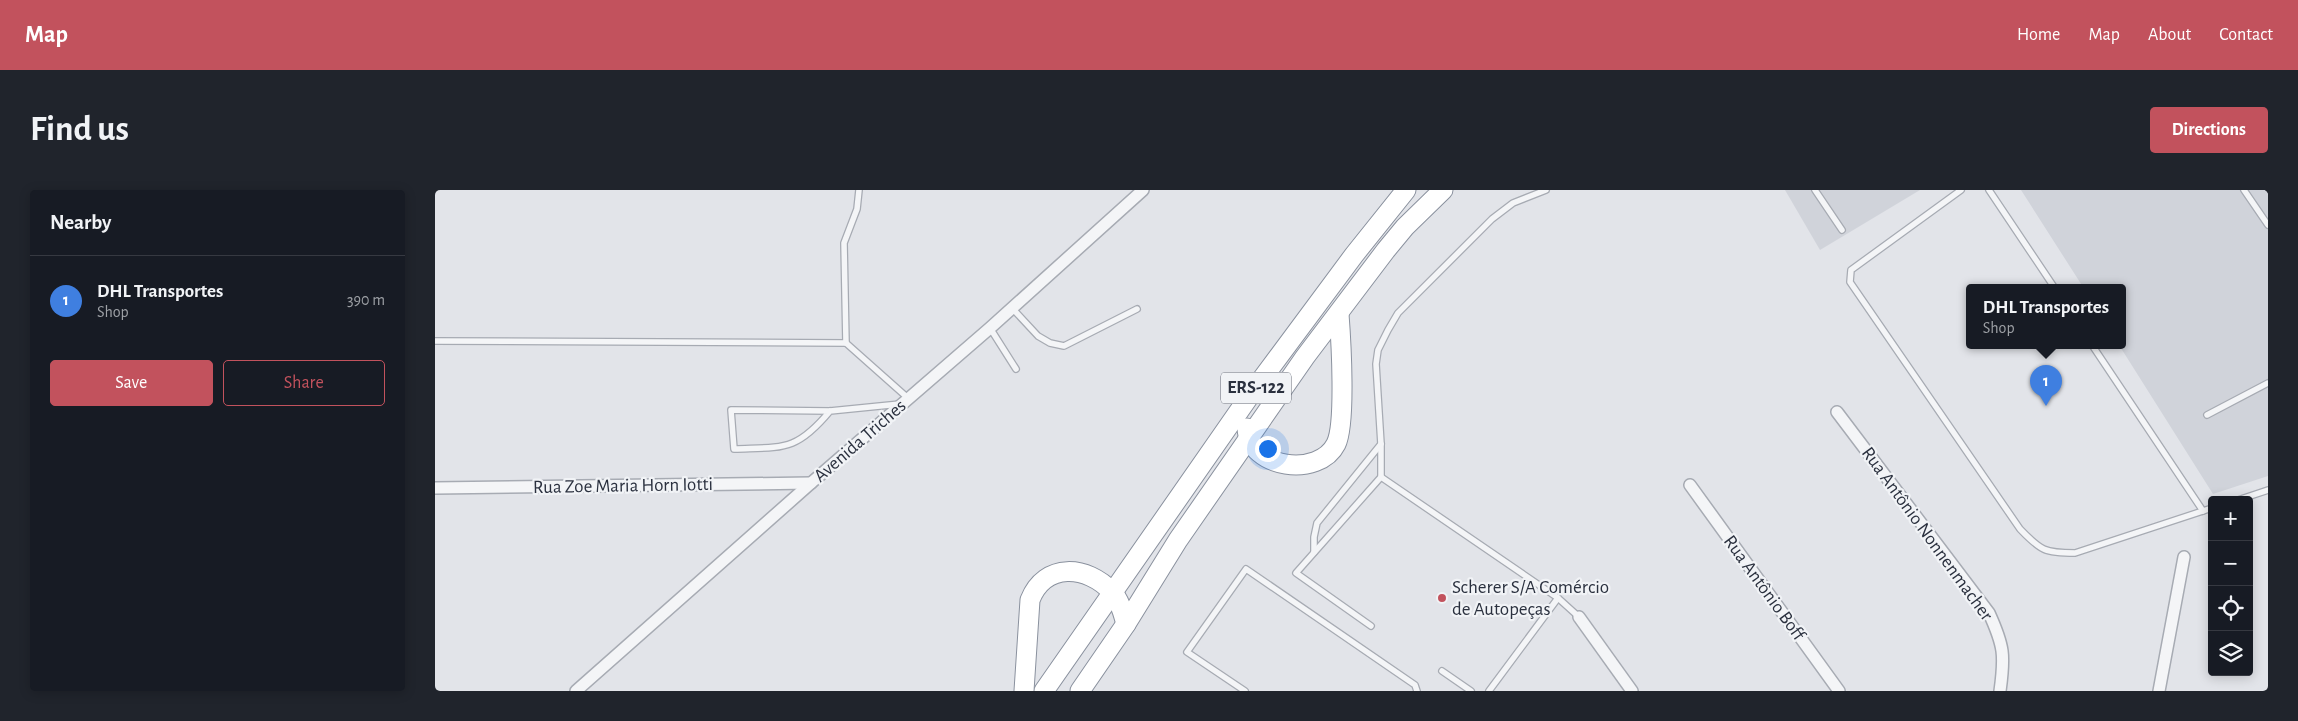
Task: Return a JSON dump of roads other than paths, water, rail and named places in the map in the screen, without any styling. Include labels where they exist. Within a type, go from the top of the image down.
[{"type":"highway","name":"ERS-122","points":[[1044,691],[1253,391],[1354,255],[1406,190]]},
{"type":"highway","name":"ERS-122","points":[[1080,691],[1127,624],[1178,540],[1305,357],[1392,242],[1443,190]]},
{"type":"highway","points":[[1253,391],[1247,420],[1248,439],[1260,455],[1281,464],[1308,464],[1325,456],[1336,445],[1341,425],[1339,314]]},
{"type":"highway","points":[[1024,691],[1028,612],[1035,588],[1047,577],[1058,572],[1087,575],[1114,593],[1127,624]]},
{"type":"street","name":"Avenida Triches","points":[[576,691],[990,328],[1143,190]]},
{"type":"street","name":"Rua Antônio Nonnenmacher","points":[[1837,412],[1989,613],[2001,639],[2004,662],[2000,691]]},
{"type":"street","name":"Rua Zoe Maria Horn Iotti","points":[[435,488],[811,483]]},
{"type":"street","name":"Rua Antônio Boff","points":[[1689,485],[1839,691]]},
{"type":"street","points":[[2159,691],[2184,557]]},
{"type":"street","points":[[1579,618],[1631,691]]},
{"type":"lane","points":[[845,343],[844,243],[857,209],[859,190]]},
{"type":"lane","points":[[1371,626],[1296,573],[1381,477],[1381,444],[1375,364],[1378,350],[1398,313],[1492,219],[1513,203],[1546,190]]},
{"type":"lane","points":[[1815,190],[1842,230]]},
{"type":"lane","points":[[1961,190],[1851,270],[1849,282],[2020,529],[2037,548],[2055,553],[2075,553],[2208,509]]},
{"type":"lane","points":[[1989,190],[2052,284]]},
{"type":"lane","points":[[2244,190],[2268,225]]},
{"type":"lane","points":[[1012,308],[1038,336],[1050,343],[1064,346],[1137,309]]},
{"type":"lane","points":[[990,328],[1016,369]]},
{"type":"lane","points":[[435,341],[845,343],[906,401]]},
{"type":"lane","points":[[2095,349],[2203,511]]},
{"type":"lane","points":[[2207,415],[2268,383]]},
{"type":"lane","points":[[830,412],[815,429],[801,440],[783,446],[734,449],[731,410],[830,412],[906,401]]},
{"type":"lane","points":[[1314,552],[1317,523],[1381,444]]},
{"type":"lane","points":[[1381,477],[1558,598],[1579,618]]},
{"type":"lane","points":[[2250,496],[2268,490]]},
{"type":"lane","points":[[1245,691],[1187,652],[1245,569],[1415,685],[1417,691]]},
{"type":"lane","points":[[1489,691],[1558,598]]},
{"type":"lane","points":[[1442,671],[1471,691]]},
{"type":"place","name":"DHL Transportes","points":[[2046,406]]},
{"type":"place","name":"Scherer S/A Comércio de Autopeças","points":[[1442,598]]}]
